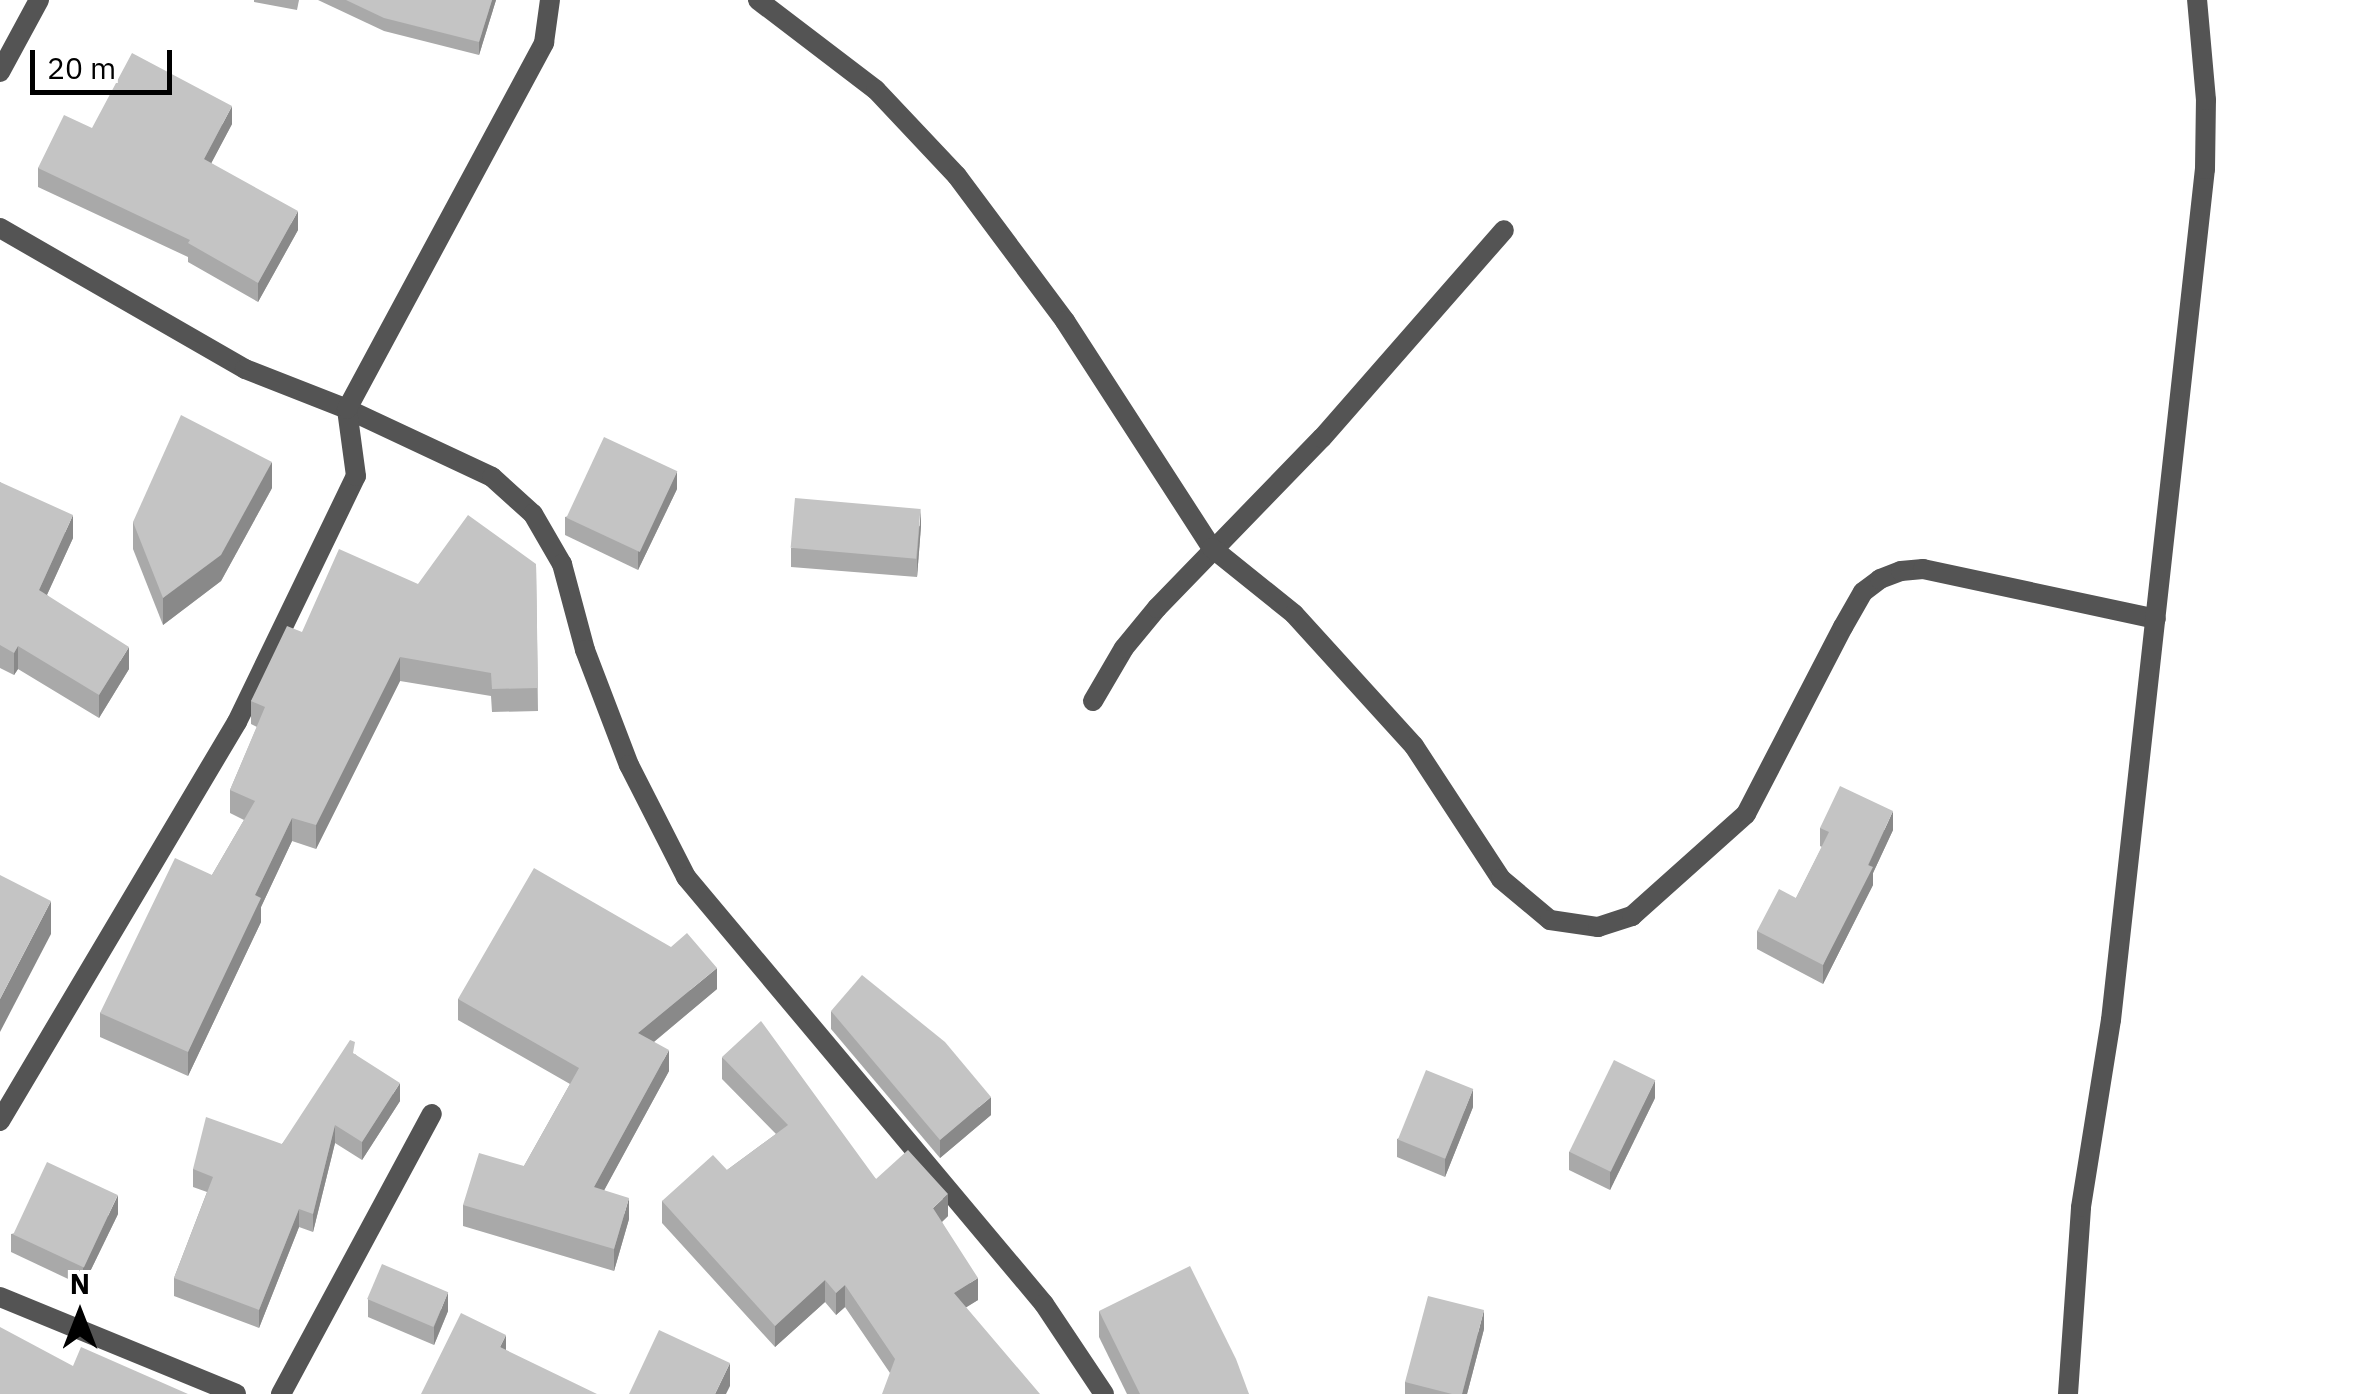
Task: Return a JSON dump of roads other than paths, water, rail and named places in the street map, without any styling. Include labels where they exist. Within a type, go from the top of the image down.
[{"type":"street","points":[[0,72],[40,0]]},
{"type":"street","points":[[0,1121],[237,722],[356,476],[346,409],[544,42],[550,0]]},
{"type":"street","points":[[758,0],[876,90],[957,176],[1065,321],[1212,548],[1294,614],[1414,746],[1500,879],[1550,920],[1598,926],[1632,916],[1746,814],[1843,627],[1863,592],[1880,579],[1924,569],[2156,619]]},
{"type":"street","points":[[2068,1394],[2081,1208],[2111,1020],[2205,168],[2206,100],[2198,0]]},
{"type":"street","points":[[0,228],[245,369],[346,409],[492,477],[533,514],[562,564],[585,650],[629,766],[686,876],[1044,1304],[1104,1394]]},
{"type":"street","points":[[1093,701],[1124,648],[1212,548],[1322,438],[1504,230]]},
{"type":"street","points":[[281,1394],[432,1114]]},
{"type":"street","points":[[0,1297],[236,1394]]}]
